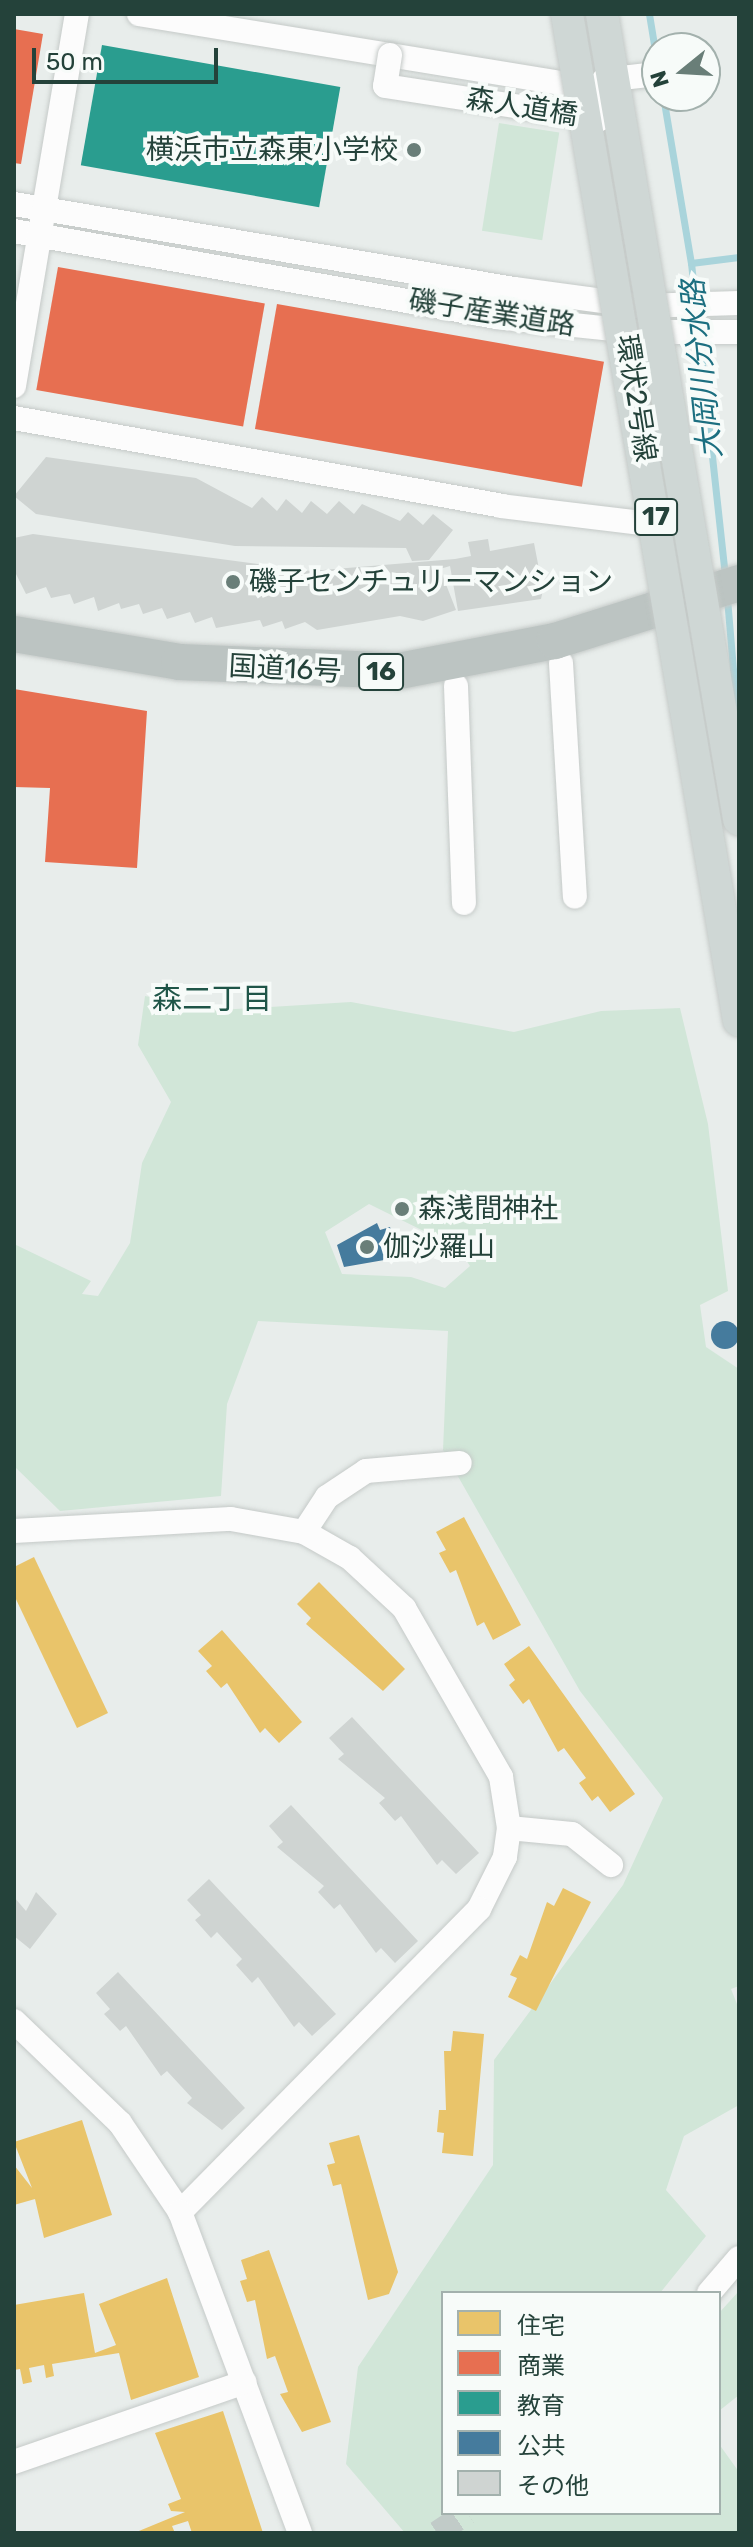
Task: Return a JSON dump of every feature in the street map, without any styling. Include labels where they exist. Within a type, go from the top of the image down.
[{"type":"highway","name":"国道16号","points":[[14,657],[287,694],[456,686],[561,663],[657,623],[739,583]]},
{"type":"highway","name":"国道16号","points":[[14,634],[179,662],[335,674],[478,659],[739,606]]},
{"type":"main road","name":"環状2号線","points":[[567,14],[739,1020]]},
{"type":"main road","name":"環状2号線","points":[[602,14],[739,819]]},
{"type":"street","points":[[14,386],[77,14]]},
{"type":"street","points":[[139,14],[566,84],[604,302]]},
{"type":"street","name":"森人道橋","points":[[390,55],[385,86],[599,119],[604,80],[641,76]]},
{"type":"street","name":"磯子産業道路","points":[[14,204],[346,262],[604,302],[640,306],[731,304]]},
{"type":"street","name":"磯子産業道路","points":[[14,231],[605,330],[734,333]]},
{"type":"street","points":[[341,288],[346,262]]},
{"type":"street","points":[[605,330],[642,523],[657,623]]},
{"type":"street","points":[[14,418],[501,506],[642,523]]},
{"type":"street","points":[[561,663],[575,897]]},
{"type":"street","points":[[456,686],[464,903]]},
{"type":"street","points":[[304,1532],[327,1497],[366,1471],[460,1463]]},
{"type":"street","points":[[14,1531],[231,1519],[304,1532],[350,1558],[404,1608],[492,1756],[509,1828],[497,1879],[479,1909],[180,2212]]},
{"type":"street","points":[[509,1828],[572,1834],[611,1865]]},
{"type":"street","points":[[14,2021],[120,2123],[180,2212],[300,2533]]},
{"type":"street","points":[[711,2291],[739,2258]]},
{"type":"street","points":[[14,2462],[245,2382]]},
{"type":"green space","points":[[499,123],[559,133],[542,240],[482,231]]},
{"type":"green space","points":[[145,996],[219,1010],[351,1002],[514,1032],[601,1011],[680,1008],[708,1124],[728,1291],[700,1305],[706,1347],[739,1369],[739,1986],[731,1989],[739,2009],[739,2105],[684,2136],[666,2190],[706,2236],[662,2291],[441,2291],[441,2515],[721,2515],[721,2447],[739,2472],[739,2533],[405,2533],[346,2464],[358,2367],[493,2165],[494,2060],[623,1885],[663,1798],[580,1691],[443,1450],[448,1331],[258,1321],[227,1404],[221,1496],[60,1511],[14,1466],[14,1244],[91,1281],[82,1294],[98,1296],[130,1243],[142,1163],[171,1102],[138,1045]],"holes":[[[369,1204],[458,1248],[470,1266],[445,1288],[411,1277],[342,1274],[325,1232]]]},
{"type":"green space","points":[[739,2291],[739,2395],[721,2409],[721,2311]]},
{"type":"building: 住宅","points":[[464,1517],[521,1625],[493,1640],[484,1622],[477,1626],[456,1570],[450,1573],[439,1553],[446,1550],[436,1532]]},
{"type":"building: 住宅","points":[[34,1557],[108,1713],[77,1728],[14,1595],[14,1567]]},
{"type":"building: 住宅","points":[[319,1582],[405,1669],[383,1691],[306,1624],[311,1618],[297,1604]]},
{"type":"building: 住宅","points":[[222,1630],[302,1722],[279,1743],[265,1728],[260,1733],[227,1683],[221,1688],[206,1671],[212,1666],[198,1651]]},
{"type":"building: 住宅","points":[[529,1646],[635,1794],[610,1812],[598,1796],[592,1801],[579,1783],[586,1778],[564,1748],[558,1752],[529,1699],[523,1704],[509,1685],[515,1680],[504,1664]]},
{"type":"building: 住宅","points":[[563,1888],[591,1902],[536,2011],[508,1997],[517,1978],[510,1975],[520,1955],[527,1959],[547,1902],[554,1906]]},
{"type":"building: 住宅","points":[[453,2031],[484,2034],[473,2156],[442,2153],[444,2133],[437,2132],[439,2110],[446,2110],[444,2051],[451,2051]]},
{"type":"building: 住宅","points":[[82,2120],[112,2215],[44,2238],[35,2199],[14,2205],[14,2165],[32,2188],[14,2142]]},
{"type":"building: 住宅","points":[[359,2135],[398,2272],[389,2294],[368,2300],[341,2184],[333,2186],[327,2165],[335,2163],[329,2143]]},
{"type":"building: 住宅","points":[[269,2250],[331,2422],[302,2432],[280,2394],[288,2392],[275,2356],[267,2359],[255,2300],[247,2302],[240,2281],[247,2279],[241,2260]]},
{"type":"building: 住宅","points":[[167,2278],[199,2377],[131,2400],[119,2353],[52,2364],[54,2376],[46,2378],[44,2365],[29,2368],[32,2382],[23,2384],[20,2369],[14,2370],[14,2305],[84,2293],[95,2353],[116,2345],[99,2304]]},
{"type":"building: 住宅","points":[[223,2411],[263,2533],[192,2533],[188,2521],[172,2526],[175,2533],[134,2533],[185,2512],[171,2511],[168,2504],[181,2499],[155,2433]]},
{"type":"building: 商業","points":[[14,29],[43,34],[21,164],[14,163]]},
{"type":"building: 商業","points":[[58,267],[265,303],[243,427],[36,390]]},
{"type":"building: 商業","points":[[277,304],[604,362],[582,487],[255,429]]},
{"type":"building: 商業","points":[[14,689],[147,711],[137,868],[45,862],[50,788],[14,787]]},
{"type":"building: 教育","points":[[102,45],[340,87],[319,207],[81,165]]},
{"type":"building: 公共","name":"伽沙羅山","points":[[377,1223],[380,1230],[390,1227],[397,1249],[387,1253],[390,1259],[344,1267],[337,1245]]},
{"type":"building: 公共","points":[[725,1321],[735,1325],[739,1335],[735,1345],[725,1349],[715,1345],[711,1335],[715,1325]]},
{"type":"building: その他","points":[[46,457],[196,478],[252,508],[262,497],[277,511],[286,499],[302,513],[311,501],[327,514],[339,501],[354,514],[362,504],[400,521],[408,512],[423,525],[433,514],[453,530],[429,560],[412,561],[406,548],[235,546],[36,514],[14,496]]},
{"type":"building: その他","name":"磯子センチュリーマンション","points":[[33,534],[311,571],[455,559],[471,556],[468,542],[488,539],[490,551],[534,543],[543,590],[541,599],[458,611],[450,566],[440,569],[456,610],[423,621],[400,616],[317,630],[305,622],[285,629],[282,621],[263,627],[260,620],[216,628],[212,617],[195,623],[190,612],[167,619],[162,608],[143,614],[139,604],[121,609],[119,603],[98,611],[94,597],[74,604],[70,594],[51,598],[46,587],[26,594],[14,570],[14,538]]},
{"type":"building: その他","points":[[352,1717],[479,1853],[456,1874],[442,1860],[437,1865],[401,1816],[395,1821],[379,1803],[385,1798],[338,1759],[344,1754],[329,1738]]},
{"type":"building: その他","points":[[291,1805],[418,1941],[395,1963],[381,1948],[376,1953],[340,1904],[334,1909],[318,1892],[324,1886],[277,1847],[283,1842],[269,1826]]},
{"type":"building: その他","points":[[209,1879],[336,2014],[312,2036],[299,2022],[294,2027],[258,1977],[252,1983],[236,1965],[242,1959],[217,1932],[211,1938],[195,1920],[201,1915],[187,1900]]},
{"type":"building: その他","points":[[36,1892],[57,1914],[30,1949],[14,1936],[14,1897],[26,1911]]},
{"type":"building: その他","points":[[118,1972],[245,2108],[222,2130],[187,2103],[192,2098],[167,2071],[161,2076],[126,2026],[120,2031],[104,2014],[110,2009],[96,1993]]},
{"type":"waterway","name":"大岡川分水路","points":[[649,14],[652,32]]},
{"type":"waterway","name":"大岡川分水路","points":[[666,112],[691,263],[725,577]]},
{"type":"waterway","points":[[691,263],[739,257]]},
{"type":"waterway","name":"大岡川分水路","points":[[727,598],[737,717]]},
{"type":"tunnel","points":[[437,2533],[464,2515]]},
{"type":"place","name":"横浜市立森東小学校","points":[[414,150]]},
{"type":"place","name":"磯子センチュリーマンション","points":[[233,582]]},
{"type":"place","name":"森浅間神社","points":[[402,1209]]},
{"type":"place","name":"伽沙羅山","points":[[367,1247]]},
{"type":"district","name":"森二丁目","points":[[212,999]]}]
